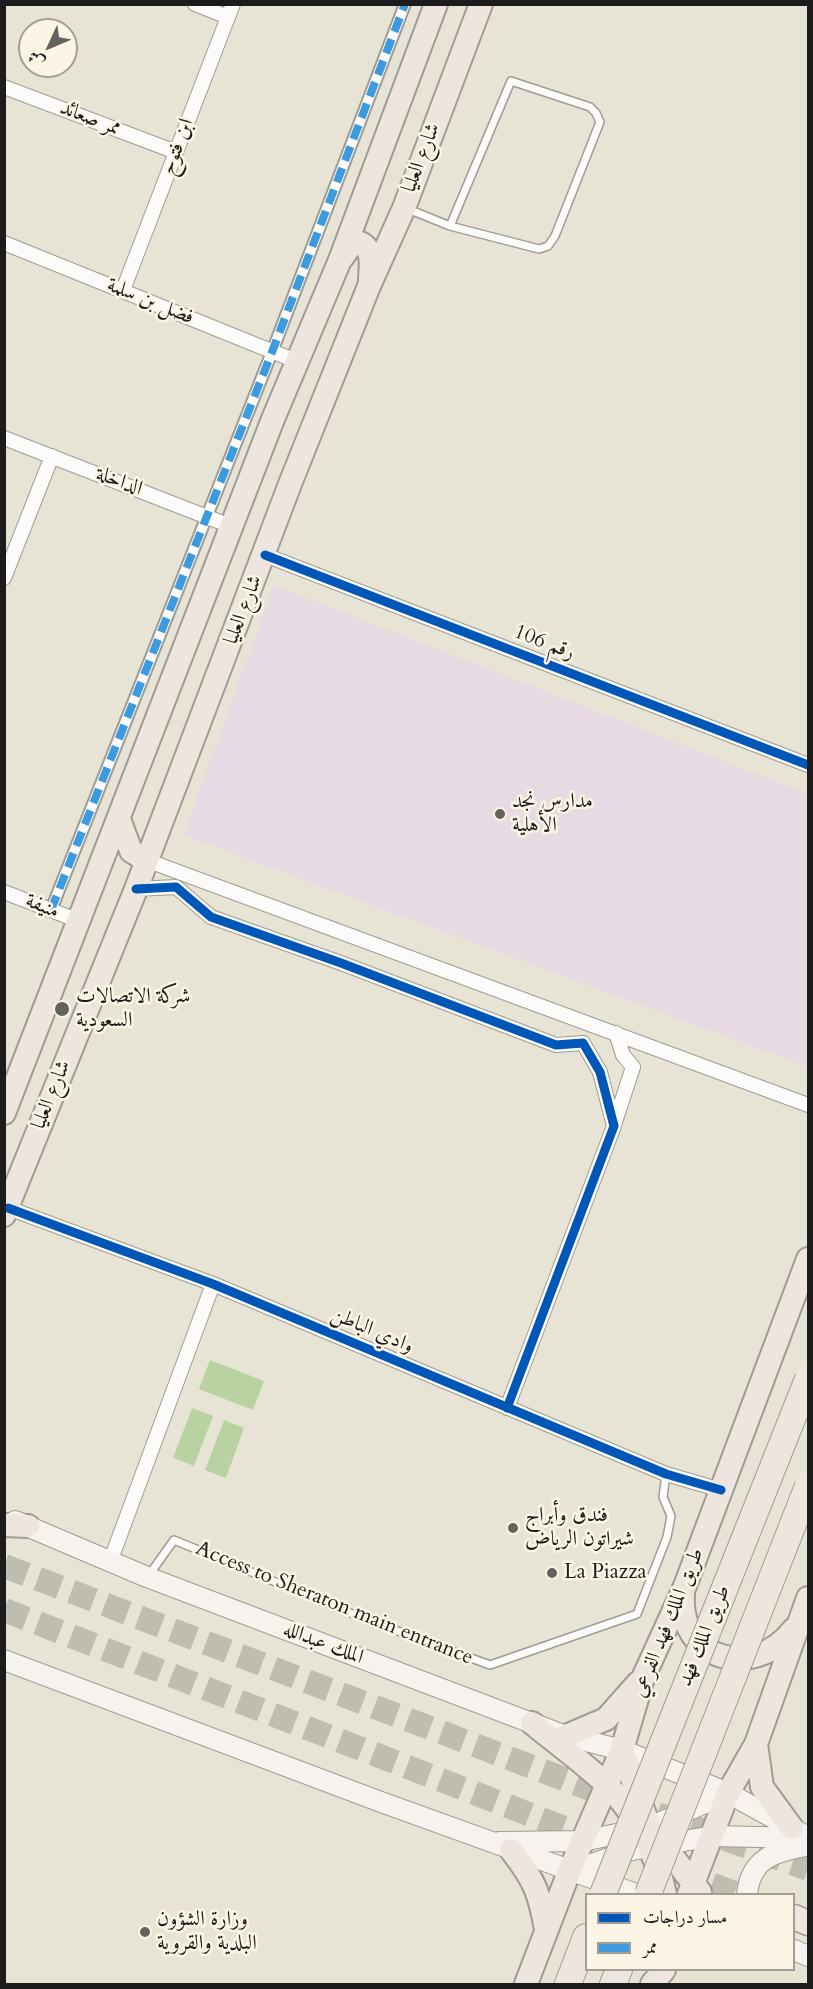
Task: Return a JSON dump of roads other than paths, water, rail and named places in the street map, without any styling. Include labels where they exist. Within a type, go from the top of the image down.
[{"type":"highway","name":"طريق الملك فهد","points":[[603,1893],[808,1379]]},
{"type":"highway","name":"طريق الملك فهد","points":[[648,1893],[808,1486]]},
{"type":"highway","points":[[568,1984],[585,1941]]},
{"type":"main road","name":"شارع العليا","points":[[4,1113],[296,361],[340,260],[436,4]]},
{"type":"main road","name":"شارع العليا","points":[[6,1211],[136,889],[265,555],[290,484],[369,286],[404,208],[481,4]]},
{"type":"main road","points":[[340,260],[354,241],[362,242],[369,249],[371,261],[369,286]]},
{"type":"main road","points":[[119,819],[131,851],[146,860]]},
{"type":"main road","name":"طريق الملك فهد الفرعي","points":[[526,1984],[569,1872],[608,1786],[622,1750],[644,1678],[685,1586],[808,1259]]},
{"type":"main road","name":"الملك عبدالله","points":[[4,1515],[147,1577],[566,1736],[622,1750],[728,1793]]},
{"type":"main road","points":[[4,1525],[28,1526]]},
{"type":"main road","points":[[685,1586],[682,1607],[686,1624],[702,1644],[723,1657],[740,1660],[756,1658],[772,1651],[785,1640],[799,1620]]},
{"type":"main road","points":[[695,1891],[728,1793],[756,1744],[808,1598]]},
{"type":"main road","points":[[4,1660],[569,1872],[633,1893]]},
{"type":"main road","points":[[566,1736],[606,1719],[644,1678]]},
{"type":"main road","points":[[532,1723],[608,1786],[695,1891]]},
{"type":"main road","points":[[756,1744],[762,1787],[803,1834]]},
{"type":"main road","points":[[622,1750],[661,1870],[665,1893]]},
{"type":"main road","points":[[728,1793],[803,1834]]},
{"type":"main road","points":[[569,1872],[632,1850],[650,1837],[728,1793]]},
{"type":"main road","points":[[502,1846],[650,1837],[803,1834]]},
{"type":"main road","points":[[747,1893],[751,1872],[764,1859],[783,1850],[808,1845]]},
{"type":"main road","points":[[502,1846],[531,1876],[539,1892],[546,1930]]},
{"type":"street","points":[[195,4],[231,11]]},
{"type":"street","points":[[51,910],[272,352],[405,4]]},
{"type":"street","name":"ابن فتوح","points":[[123,290],[231,11]]},
{"type":"street","name":"ممر صعائد","points":[[4,87],[176,152]]},
{"type":"street","name":"فضل بن سلمة","points":[[4,243],[296,361]]},
{"type":"street","name":"الداخلة","points":[[4,438],[233,527]]},
{"type":"street","points":[[4,578],[52,456]]},
{"type":"street","name":"رقم 106","points":[[265,555],[808,765]]},
{"type":"street","points":[[146,860],[808,1105]]},
{"type":"street","points":[[136,889],[176,887],[211,917],[341,963],[556,1045],[583,1043],[600,1072],[614,1126]]},
{"type":"street","name":"منيفة","points":[[4,892],[79,921]]},
{"type":"street","points":[[507,1408],[614,1126],[633,1067],[623,1055],[616,1033]]},
{"type":"street","name":"وادي الباطن","points":[[6,1211],[213,1284],[666,1474],[720,1490]]},
{"type":"street","points":[[110,1562],[213,1284]]},
{"type":"lane","points":[[404,208],[450,226],[538,249],[548,246],[555,236],[600,122],[596,113],[590,107],[512,81],[450,226]]},
{"type":"lane","name":"Access to Sheraton main entrance","points":[[147,1577],[174,1540],[365,1619],[490,1665],[637,1614],[667,1537],[671,1516],[663,1497],[666,1474]]},
{"type":"tunnel","points":[[4,1566],[622,1801]]},
{"type":"tunnel","points":[[4,1610],[603,1843]]},
{"type":"tunnel","points":[[657,1814],[808,1869]]},
{"type":"tunnel","points":[[678,1872],[734,1893]]},
{"type":"place","name":"مدارس نجد الأهلية","points":[[500,814]]},
{"type":"place","name":"شركة الاتصالات السعودية","points":[[62,1009]]},
{"type":"place","name":"فندق وأبراج شيراتون الرياض","points":[[513,1528]]},
{"type":"place","name":"La Piazza","points":[[552,1573]]},
{"type":"place","name":"وزارة الشؤون البلدية والقروية","points":[[145,1932]]}]
